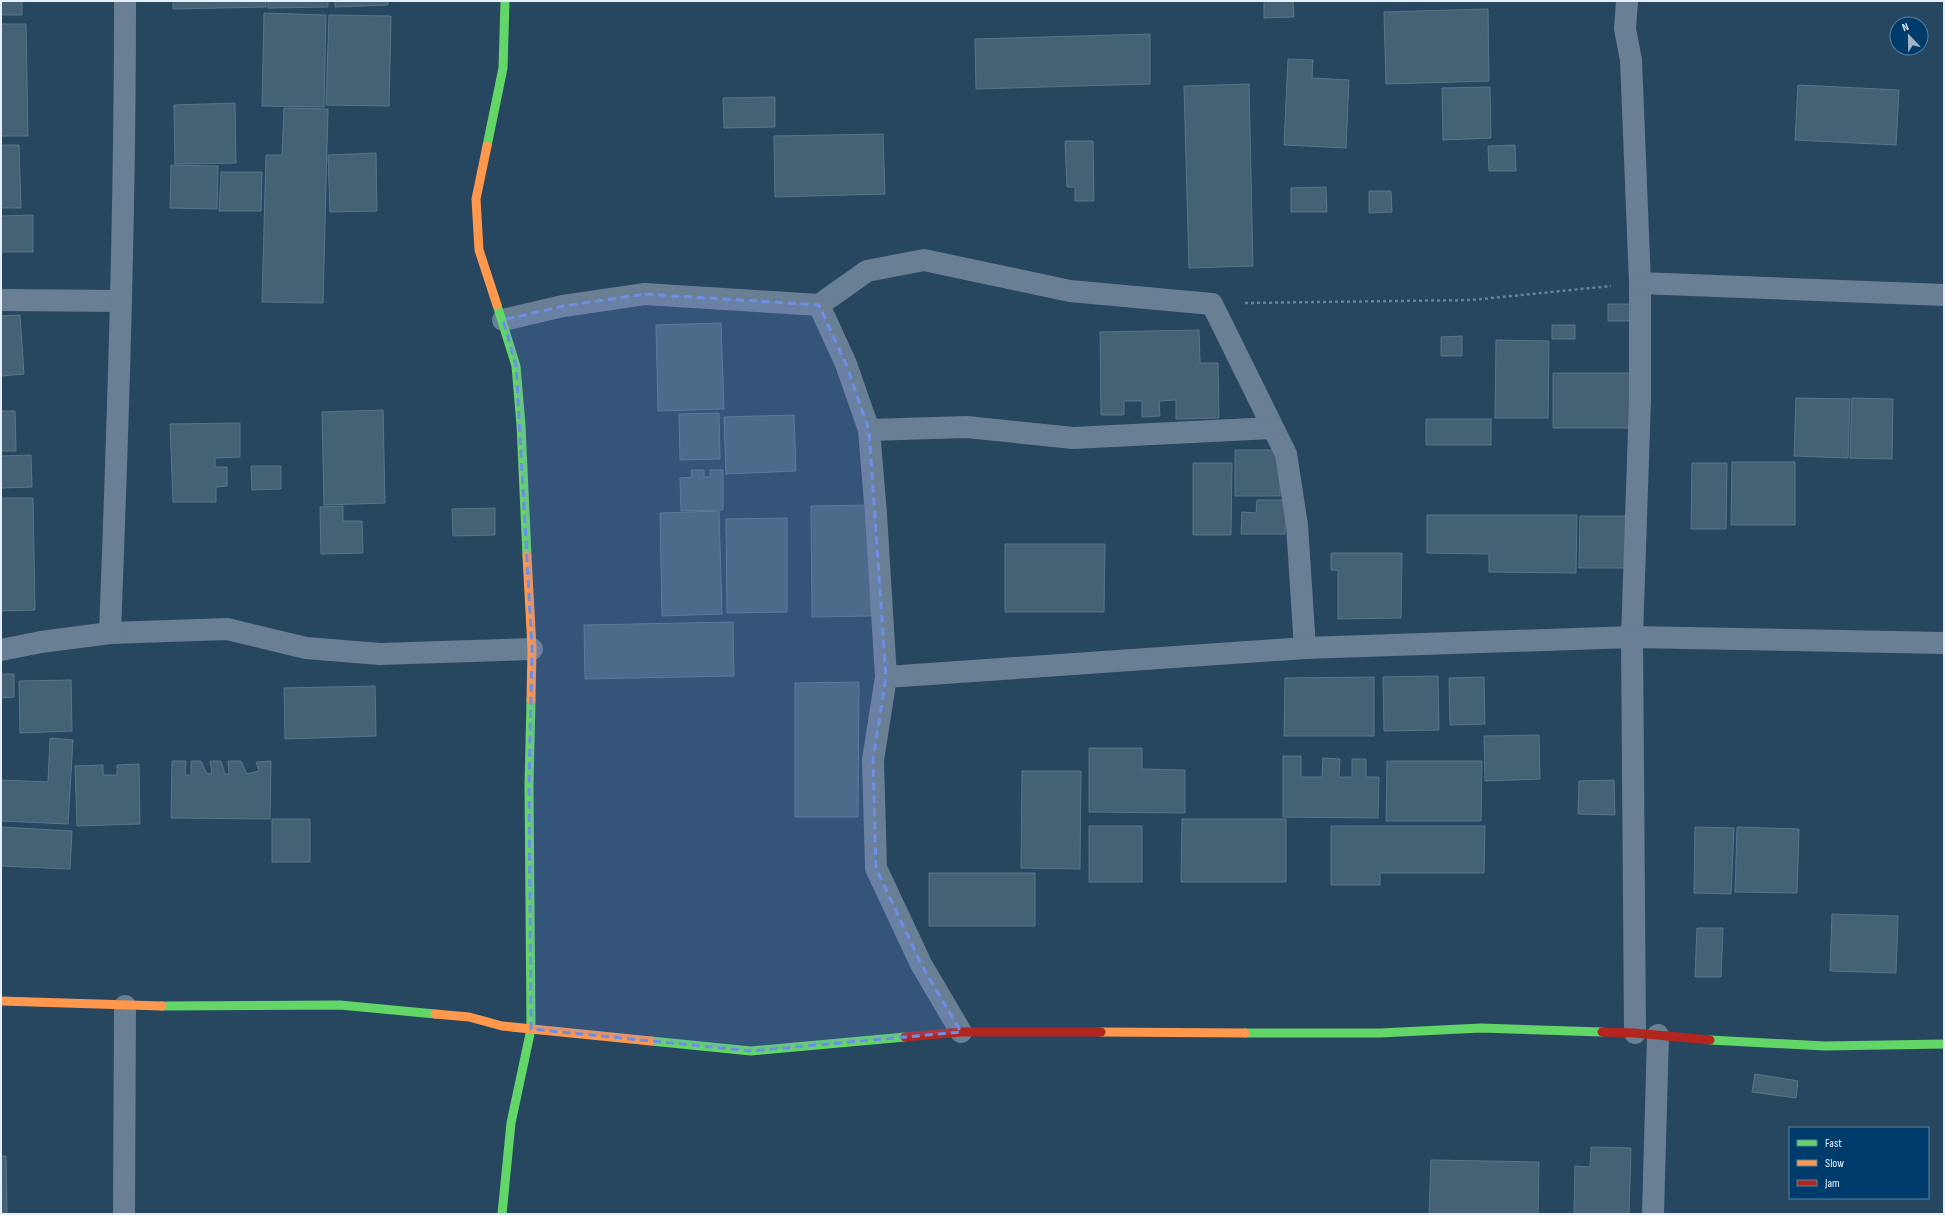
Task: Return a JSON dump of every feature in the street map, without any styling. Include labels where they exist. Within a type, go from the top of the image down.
[{"type":"street","points":[[110,633],[121,301],[125,124],[125,1]]},
{"type":"street","points":[[502,1214],[511,1123],[531,1029],[529,785],[532,649],[521,425],[516,366],[503,320],[480,250],[476,199],[503,68],[505,1]]},
{"type":"street","points":[[1627,1],[1625,29],[1631,60],[1640,283],[1640,400],[1632,637],[1635,1033]]},
{"type":"street","points":[[503,320],[563,306],[645,294],[819,305],[867,271],[924,260],[1070,291],[1212,304],[1286,454],[1297,525],[1305,648]]},
{"type":"street","points":[[1640,283],[1944,295]]},
{"type":"street","points":[[1,300],[121,301]]},
{"type":"street","points":[[819,305],[846,364],[869,430],[876,514],[886,677],[873,760],[876,868],[921,964],[961,1032]]},
{"type":"street","points":[[869,430],[967,427],[1073,438],[1272,428]]},
{"type":"street","points":[[1,650],[41,642],[110,633],[227,629],[306,648],[380,654],[532,649]]},
{"type":"street","points":[[886,677],[1305,648],[1632,637],[1944,643]]},
{"type":"street","points":[[1,1001],[125,1006],[340,1005],[469,1017],[502,1026],[751,1051],[961,1032],[1380,1033],[1481,1028],[1635,1033],[1709,1040],[1825,1046],[1944,1044]]},
{"type":"street","points":[[124,1214],[125,1006]]},
{"type":"street","points":[[1653,1214],[1658,1035]]},
{"type":"path","points":[[1212,304],[1472,300],[1640,283]]},
{"type":"highlighted area","points":[[645,294],[819,305],[846,364],[869,430],[886,677],[873,760],[876,868],[921,964],[961,1032],[751,1051],[531,1029],[529,785],[532,649],[516,366],[503,320],[563,306]]},
{"type":"building","points":[[1,1],[22,1],[22,15],[1,15]]},
{"type":"building","points":[[173,1],[266,1],[266,7],[173,9]]},
{"type":"building","points":[[268,1],[328,1],[328,7],[268,8]]},
{"type":"building","points":[[335,1],[388,1],[388,5],[335,7]]},
{"type":"building","points":[[1264,1],[1293,1],[1294,17],[1264,18]]},
{"type":"building","points":[[1488,9],[1489,81],[1386,84],[1384,12]]},
{"type":"building","points":[[264,13],[326,15],[324,107],[262,106]]},
{"type":"building","points":[[329,15],[391,16],[389,106],[326,105]]},
{"type":"building","points":[[1,24],[26,24],[28,136],[1,136]]},
{"type":"building","points":[[1150,34],[1150,84],[976,89],[975,39]]},
{"type":"building","points":[[1288,59],[1313,60],[1312,78],[1349,80],[1346,148],[1284,145]]},
{"type":"building","points":[[1249,84],[1253,266],[1189,268],[1184,86]]},
{"type":"building","points":[[1798,85],[1899,90],[1896,145],[1795,140]]},
{"type":"building","points":[[1490,87],[1491,138],[1443,140],[1442,88]]},
{"type":"building","points":[[775,97],[775,127],[724,128],[723,98]]},
{"type":"building","points":[[235,103],[236,163],[175,164],[174,105]]},
{"type":"building","points":[[284,108],[328,109],[323,303],[262,302],[266,155],[282,155]]},
{"type":"building","points":[[883,134],[885,194],[775,197],[774,136]]},
{"type":"building","points":[[1065,141],[1093,141],[1094,201],[1075,201],[1075,187],[1067,187]]},
{"type":"building","points":[[1,145],[19,145],[21,208],[1,208]]},
{"type":"building","points":[[1515,145],[1516,171],[1489,171],[1488,146]]},
{"type":"building","points":[[376,153],[377,211],[330,212],[328,155]]},
{"type":"building","points":[[171,165],[218,166],[217,209],[170,208]]},
{"type":"building","points":[[221,172],[262,172],[261,211],[219,211]]},
{"type":"building","points":[[1326,187],[1327,212],[1291,212],[1291,188]]},
{"type":"building","points":[[1369,191],[1391,191],[1392,212],[1369,213]]},
{"type":"building","points":[[33,215],[33,252],[1,252],[1,216]]},
{"type":"building","points":[[1608,304],[1634,304],[1633,321],[1608,321]]},
{"type":"building","points":[[20,315],[24,374],[1,376],[1,316]]},
{"type":"building","points":[[721,323],[724,409],[658,411],[656,325]]},
{"type":"building","points":[[1552,325],[1575,325],[1575,339],[1552,339]]},
{"type":"building","points":[[1199,330],[1200,363],[1218,363],[1219,418],[1176,419],[1176,400],[1159,401],[1160,416],[1142,417],[1142,401],[1124,401],[1124,415],[1101,415],[1100,332]]},
{"type":"building","points":[[1462,336],[1462,356],[1441,356],[1441,337]]},
{"type":"building","points":[[1496,340],[1549,341],[1548,418],[1495,418]]},
{"type":"building","points":[[1553,373],[1633,373],[1632,428],[1553,428]]},
{"type":"building","points":[[1796,398],[1850,399],[1848,458],[1794,456]]},
{"type":"building","points":[[1852,398],[1893,399],[1892,459],[1850,458]]},
{"type":"building","points":[[383,410],[385,503],[324,505],[322,412]]},
{"type":"building","points":[[1,411],[15,411],[16,451],[1,451]]},
{"type":"building","points":[[719,413],[720,459],[680,460],[679,414]]},
{"type":"building","points":[[794,415],[796,471],[726,474],[724,417]]},
{"type":"building","points":[[1426,419],[1491,419],[1491,445],[1426,445]]},
{"type":"building","points":[[240,423],[240,457],[215,458],[215,467],[227,467],[227,486],[216,487],[216,502],[173,502],[170,424]]},
{"type":"building","points":[[1235,450],[1281,450],[1280,496],[1235,496]]},
{"type":"building","points":[[31,455],[32,487],[1,488],[1,456]]},
{"type":"building","points":[[1732,462],[1795,462],[1795,525],[1731,525]]},
{"type":"building","points":[[1193,463],[1232,463],[1231,535],[1193,535]]},
{"type":"building","points":[[1692,463],[1727,463],[1726,529],[1691,529]]},
{"type":"building","points":[[251,466],[281,466],[281,489],[252,490]]},
{"type":"building","points":[[691,470],[704,470],[704,477],[710,477],[710,470],[723,470],[723,510],[681,511],[680,478],[692,477]]},
{"type":"building","points":[[1,498],[33,498],[35,610],[1,611]]},
{"type":"building","points":[[1257,500],[1286,500],[1285,534],[1241,534],[1242,512],[1256,513]]},
{"type":"building","points":[[869,505],[871,616],[812,617],[811,506]]},
{"type":"building","points":[[343,506],[343,521],[362,521],[363,553],[321,554],[320,507]]},
{"type":"building","points":[[495,508],[495,535],[453,536],[452,509]]},
{"type":"building","points":[[719,511],[722,614],[662,616],[660,513]]},
{"type":"building","points":[[1427,515],[1577,515],[1576,573],[1489,572],[1489,554],[1427,553]]},
{"type":"building","points":[[1580,516],[1633,516],[1632,568],[1579,568]]},
{"type":"building","points":[[787,518],[787,612],[727,613],[726,519]]},
{"type":"building","points":[[1005,544],[1105,544],[1104,612],[1005,612]]},
{"type":"building","points":[[1331,553],[1402,553],[1401,618],[1338,619],[1338,570],[1331,570]]},
{"type":"building","points":[[733,622],[734,676],[585,679],[584,625]]},
{"type":"building","points":[[1,674],[14,674],[14,697],[1,698]]},
{"type":"building","points":[[1438,676],[1439,730],[1384,731],[1383,677]]},
{"type":"building","points":[[1374,677],[1374,736],[1284,736],[1285,678]]},
{"type":"building","points":[[1484,677],[1485,724],[1450,725],[1449,678]]},
{"type":"building","points":[[71,680],[72,731],[20,733],[19,681]]},
{"type":"building","points":[[859,682],[858,817],[795,817],[795,683]]},
{"type":"building","points":[[375,686],[376,736],[285,739],[284,688]]},
{"type":"building","points":[[1539,735],[1540,779],[1485,781],[1484,736]]},
{"type":"building","points":[[50,738],[73,740],[68,824],[1,821],[1,780],[48,782]]},
{"type":"building","points":[[1089,748],[1142,748],[1142,769],[1185,770],[1185,813],[1089,812]]},
{"type":"building","points":[[1283,756],[1301,756],[1301,777],[1322,777],[1323,758],[1340,759],[1339,777],[1352,777],[1352,759],[1366,759],[1366,777],[1379,777],[1378,818],[1283,817]]},
{"type":"building","points":[[172,761],[186,761],[185,775],[191,775],[191,761],[201,761],[207,774],[212,773],[210,761],[221,761],[225,774],[229,774],[228,761],[241,761],[247,774],[259,771],[256,762],[271,761],[270,819],[171,818]]},
{"type":"building","points":[[1387,761],[1482,761],[1481,821],[1386,821]]},
{"type":"building","points":[[139,764],[140,824],[77,826],[75,766],[103,765],[103,775],[117,775],[117,765]]},
{"type":"building","points":[[1022,771],[1081,771],[1080,869],[1021,868]]},
{"type":"building","points":[[1614,780],[1615,815],[1578,814],[1579,781]]},
{"type":"building","points":[[272,819],[310,819],[310,862],[272,862]]},
{"type":"building","points":[[1182,819],[1286,819],[1286,882],[1181,882]]},
{"type":"building","points":[[1089,826],[1142,826],[1142,882],[1089,882]]},
{"type":"building","points":[[1331,826],[1485,826],[1484,873],[1380,873],[1380,885],[1331,885]]},
{"type":"building","points":[[1,827],[72,831],[70,869],[1,866]]},
{"type":"building","points":[[1695,827],[1734,828],[1731,894],[1694,893]]},
{"type":"building","points":[[1737,827],[1799,829],[1797,893],[1735,892]]},
{"type":"building","points":[[929,873],[1035,873],[1035,926],[929,926]]},
{"type":"building","points":[[1832,914],[1898,916],[1896,973],[1830,971]]},
{"type":"building","points":[[1697,928],[1723,928],[1721,977],[1695,977]]},
{"type":"building","points":[[1755,1074],[1798,1081],[1796,1098],[1752,1092]]},
{"type":"building","points":[[1591,1147],[1631,1148],[1629,1214],[1574,1214],[1575,1166],[1590,1167]]},
{"type":"building","points":[[1,1156],[6,1156],[7,1214],[1,1214]]},
{"type":"building","points":[[1431,1160],[1539,1162],[1538,1214],[1429,1214]]},
{"type":"traffic: fast","points":[[487,146],[503,68],[505,1]]},
{"type":"traffic: fast","points":[[497,305],[516,366],[521,425],[527,556]]},
{"type":"traffic: fast","points":[[502,1214],[511,1123],[531,1029],[529,785],[531,700]]},
{"type":"traffic: fast","points":[[162,1006],[340,1005],[435,1014]]},
{"type":"traffic: fast","points":[[1245,1033],[1380,1033],[1481,1028],[1602,1032]]},
{"type":"traffic: fast","points":[[651,1041],[751,1051],[905,1037]]},
{"type":"traffic: fast","points":[[1710,1040],[1825,1046],[1944,1044]]},
{"type":"traffic: slow","points":[[487,146],[476,199],[479,250],[497,305]]},
{"type":"traffic: slow","points":[[527,556],[532,649],[531,700]]},
{"type":"traffic: slow","points":[[1,1001],[162,1006]]},
{"type":"traffic: slow","points":[[435,1014],[469,1017],[502,1026],[651,1041]]},
{"type":"traffic: slow","points":[[1101,1032],[1245,1033]]},
{"type":"traffic: jam","points":[[905,1037],[961,1032],[1101,1032]]},
{"type":"traffic: jam","points":[[1602,1032],[1635,1033],[1710,1040]]}]
